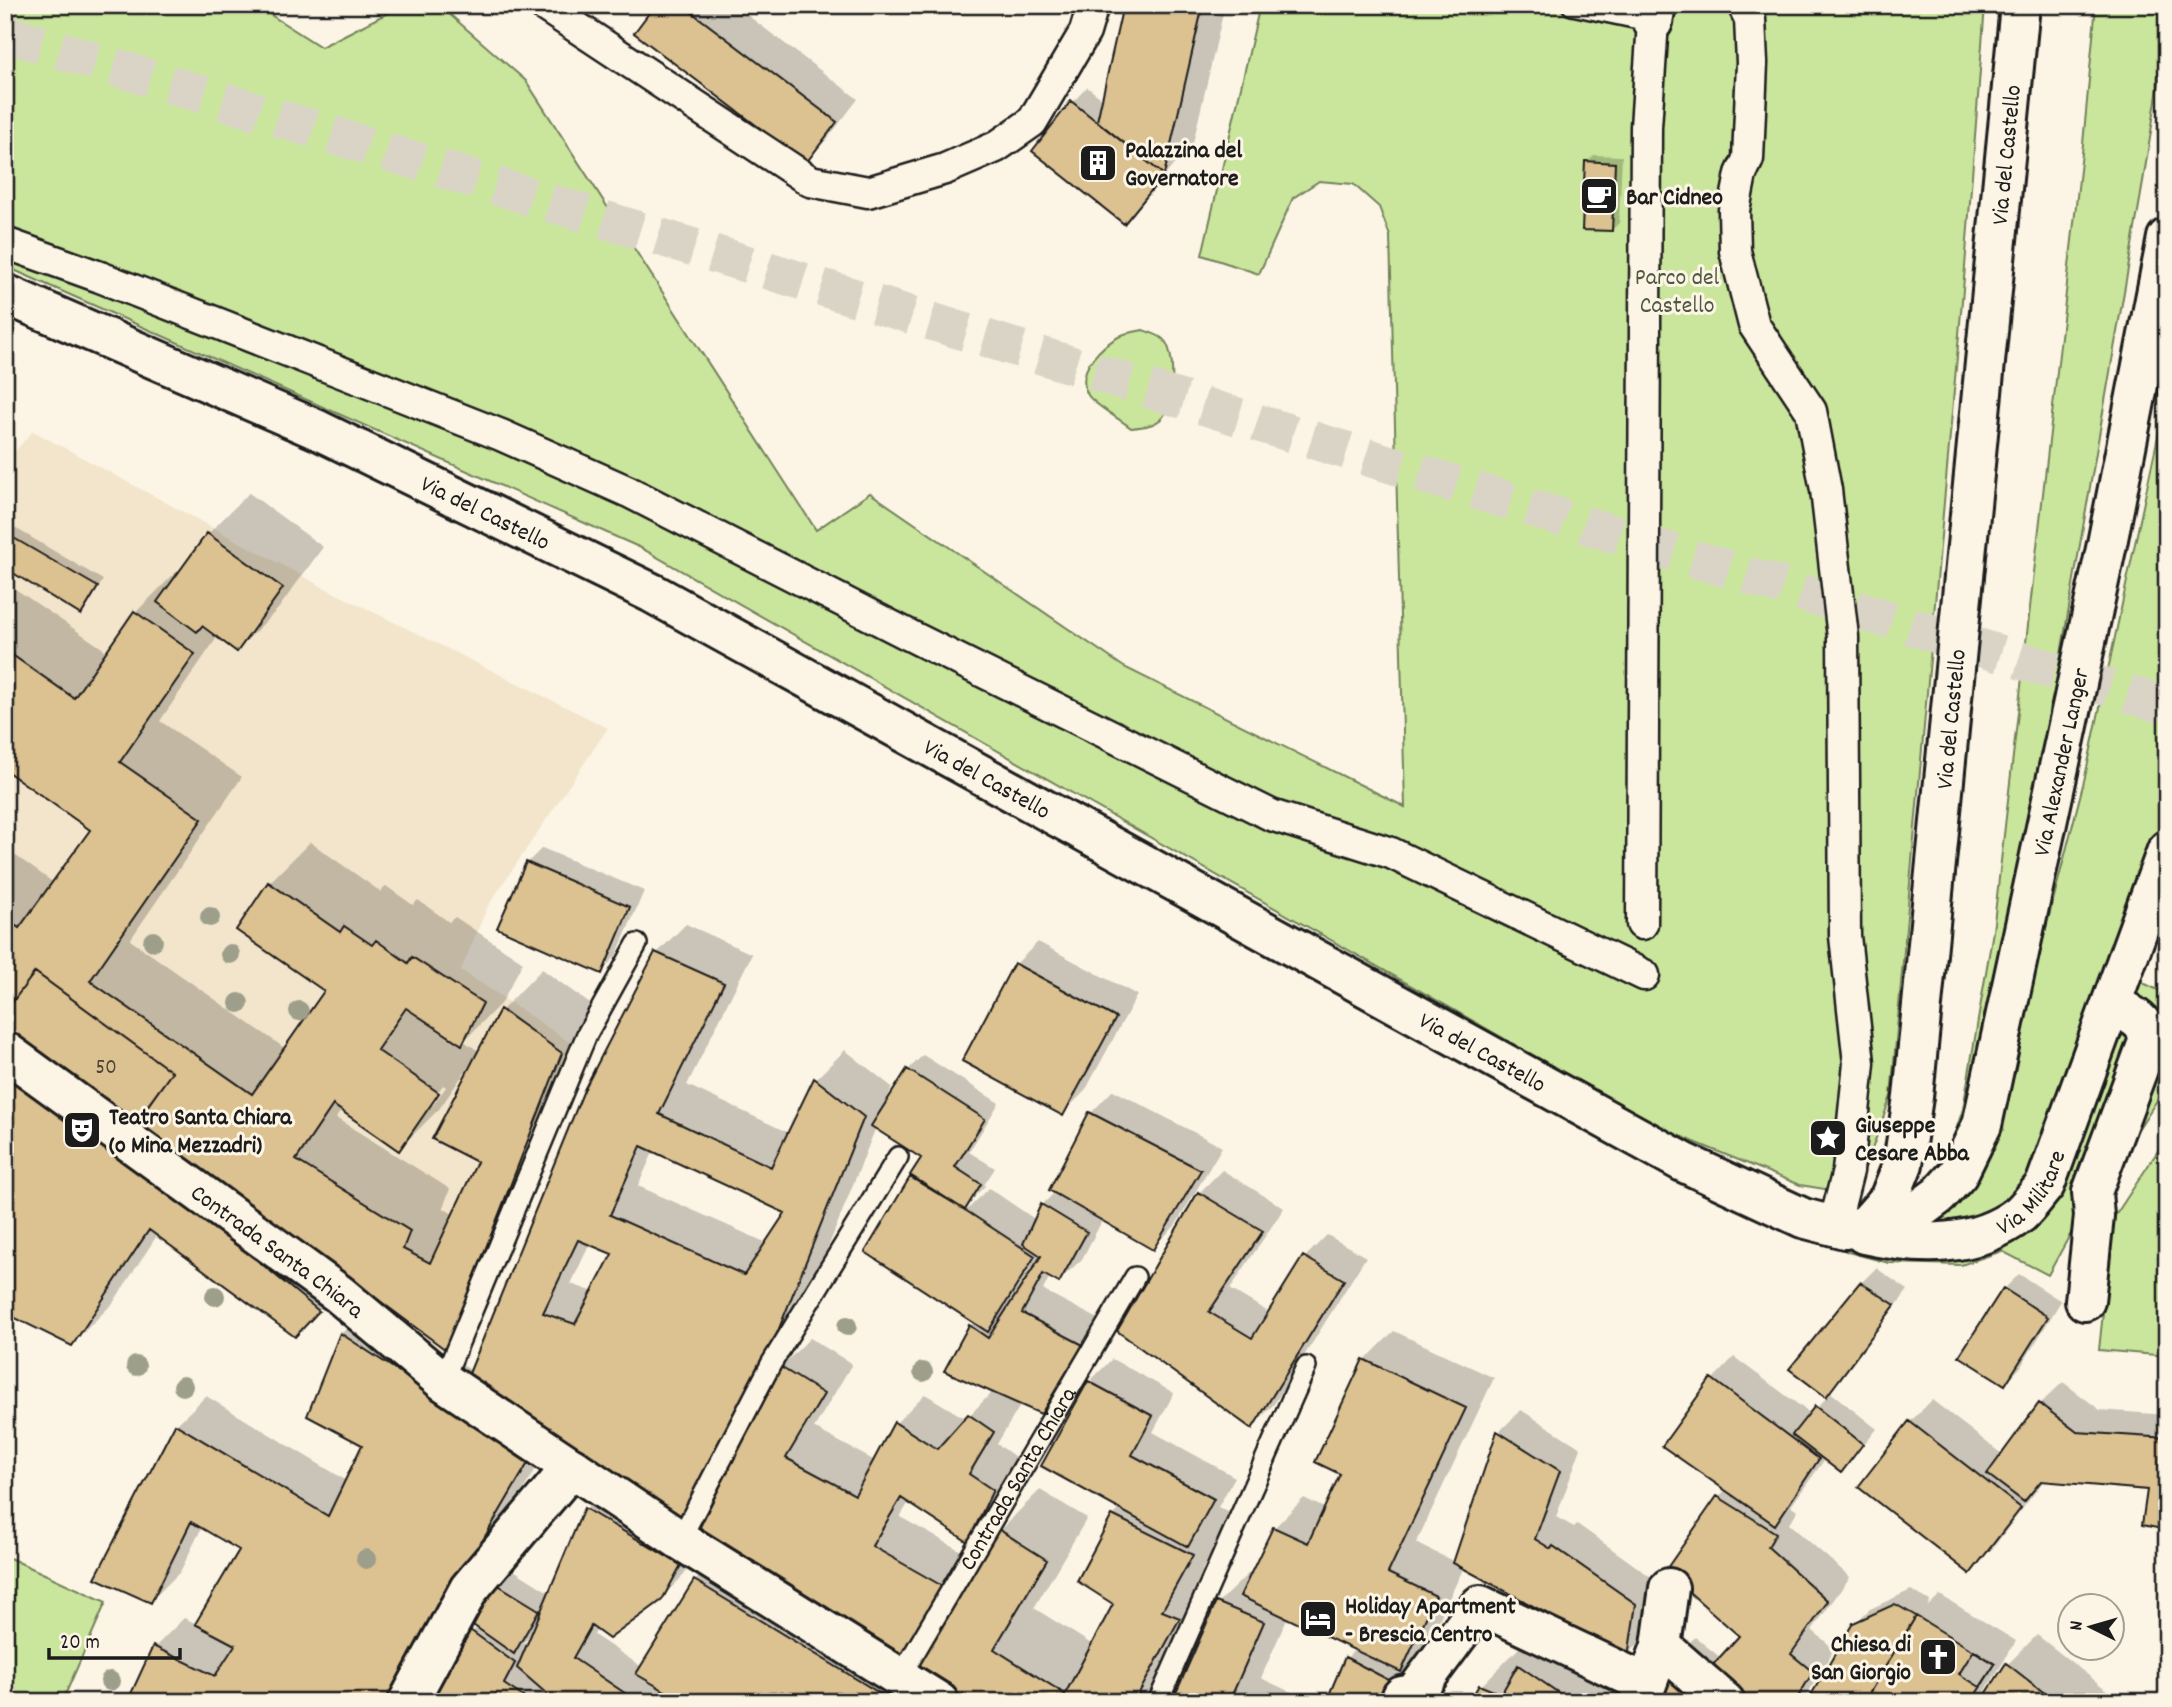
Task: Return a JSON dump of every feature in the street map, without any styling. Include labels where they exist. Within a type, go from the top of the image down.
[{"type":"street","points":[[543,5],[810,181],[868,192],[945,170],[996,147],[1085,32],[1093,5]]},
{"type":"street","points":[[1744,5],[1751,19],[1752,63],[1748,159],[1741,174],[1734,210],[1735,251],[1754,325],[1811,411],[1826,490],[1843,637],[1845,936],[1859,1063],[1849,1171],[1838,1210],[1845,1227]]},
{"type":"street","name":"Via del Castello","points":[[5,294],[318,430],[652,593],[1671,1155],[1802,1218],[1845,1227],[1889,1199],[1903,1164],[1913,1097],[2020,5]]},
{"type":"street","points":[[1642,924],[1646,127],[1655,14]]},
{"type":"street","name":"Via Alexander Langer","points":[[1845,1227],[1892,1222],[1915,1213],[1939,1195],[1958,1174],[1982,1125],[2104,558],[2167,238]]},
{"type":"street","points":[[5,243],[100,276],[450,415],[616,487],[1271,815],[1391,853],[1644,975]]},
{"type":"street","name":"Via Militare","points":[[1845,1227],[1886,1239],[1928,1243],[1966,1240],[1993,1231],[2022,1213],[2045,1185],[2167,850]]},
{"type":"street","points":[[2085,1301],[2094,1216],[2092,1192],[2149,1034],[2146,1026],[2112,1003]]},
{"type":"street","name":"Contrada Santa Chiara","points":[[5,1051],[339,1294],[443,1381],[680,1540],[939,1702]]},
{"type":"street","points":[[408,1702],[468,1589],[572,1467]]},
{"type":"street","points":[[1400,1702],[1402,1696],[1414,1694],[1480,1605],[1645,1693],[1661,1646],[1669,1588]]},
{"type":"street","points":[[1661,1646],[1725,1702]]},
{"type":"lane","points":[[1572,5],[1655,14]]},
{"type":"lane","points":[[443,1381],[587,1034],[637,944]]},
{"type":"lane","points":[[680,1540],[771,1364],[898,1157]]},
{"type":"lane","name":"Contrada Santa Chiara","points":[[900,1679],[1135,1277]]},
{"type":"lane","points":[[1158,1702],[1306,1367]]},
{"type":"shaded area","points":[[33,431],[323,587],[608,728],[488,906],[461,970],[571,1043],[450,1361],[137,1121],[135,1123],[5,1029],[5,462]]},
{"type":"green space","name":"Parco del Castello","points":[[5,5],[270,5],[263,10],[321,47],[403,5],[439,5],[526,81],[816,530],[870,493],[1124,667],[1405,807],[1390,236],[1379,207],[1353,184],[1319,181],[1293,198],[1259,274],[1202,255],[1260,5],[1985,5],[1965,267],[1891,1096],[1866,1166],[1843,1192],[1800,1185],[1665,1130],[641,548],[5,266]]},
{"type":"green space","points":[[2096,5],[2167,5],[2167,32],[2034,809],[1975,1122],[1939,1180],[1963,1109],[1993,931],[2083,144]]},
{"type":"green space","points":[[1143,330],[1161,338],[1167,345],[1172,366],[1171,391],[1166,412],[1159,421],[1144,427],[1131,428],[1091,399],[1085,386],[1085,376],[1092,359],[1106,345],[1124,334]]},
{"type":"green space","points":[[2167,394],[2167,814],[2033,1177],[2012,1204],[1967,1227],[1916,1223],[1995,1126],[2085,777]]},
{"type":"green space","points":[[2132,978],[2167,994],[2167,1085],[2076,1224],[2048,1275],[2002,1251],[1961,1265],[1889,1263],[1848,1252],[1826,1241],[2003,1236]]},
{"type":"green space","points":[[2167,1137],[2167,1356],[2099,1350],[2113,1219]]},
{"type":"green space","points":[[5,1556],[106,1602],[62,1702],[5,1702]]},
{"type":"building","points":[[655,5],[682,5],[837,122],[806,163],[634,33]]},
{"type":"building","points":[[1123,5],[1203,5],[1164,175],[1097,121]]},
{"type":"building","name":"Palazzina del Governatore","points":[[1071,101],[1164,175],[1124,224],[1032,151]]},
{"type":"building","name":"Bar Cidneo","points":[[1585,161],[1615,163],[1612,231],[1582,230]]},
{"type":"building","points":[[5,533],[98,587],[81,615],[5,568]]},
{"type":"building","points":[[207,533],[283,588],[237,652],[202,626],[197,632],[157,602]]},
{"type":"building","points":[[134,611],[195,654],[120,762],[202,819],[90,981],[252,1094],[324,991],[236,930],[268,882],[340,932],[344,926],[372,945],[376,940],[408,963],[412,957],[483,1003],[462,1045],[406,1008],[377,1050],[439,1093],[399,1151],[333,1105],[296,1160],[410,1231],[403,1249],[430,1263],[477,1162],[432,1139],[500,1009],[562,1053],[446,1350],[137,1121],[172,1072],[35,972],[5,1012],[5,918],[19,928],[90,830],[5,770],[5,650],[74,698]]},
{"type":"building","points":[[526,862],[630,907],[602,974],[497,928]]},
{"type":"building","points":[[655,952],[724,983],[659,1114],[771,1167],[814,1078],[864,1117],[776,1336],[680,1521],[468,1376],[584,1090]],"holes":[[[641,1146],[785,1213],[744,1275],[610,1215]],[[578,1240],[612,1254],[575,1324],[543,1313]]]},
{"type":"building","points":[[1014,963],[1116,1018],[1063,1116],[962,1061]]},
{"type":"building","points":[[35,972],[172,1072],[135,1123],[5,1029],[5,1012]]},
{"type":"building","points":[[5,1062],[79,1114],[319,1311],[295,1337],[149,1230],[72,1346],[5,1313]]},
{"type":"building","points":[[907,1069],[985,1119],[955,1167],[981,1184],[965,1210],[910,1175],[921,1158],[871,1126]]},
{"type":"building","points":[[1089,1112],[1201,1170],[1153,1250],[1049,1190]]},
{"type":"building","points":[[910,1177],[1035,1256],[988,1332],[865,1252]]},
{"type":"building","points":[[1198,1192],[1263,1231],[1209,1312],[1252,1338],[1303,1256],[1344,1280],[1252,1429],[1117,1331]]},
{"type":"building","points":[[1041,1204],[1087,1232],[1059,1283],[1043,1274],[1022,1313],[1083,1345],[1041,1414],[944,1371],[969,1325],[988,1338],[1041,1256],[1023,1244]]},
{"type":"building","points":[[1860,1282],[1895,1305],[1826,1397],[1789,1369]]},
{"type":"building","points":[[2003,1288],[2048,1317],[2005,1385],[1959,1356]]},
{"type":"building","points":[[340,1333],[531,1458],[388,1702],[136,1702],[129,1698],[153,1646],[215,1676],[235,1645],[195,1624],[239,1550],[191,1522],[151,1603],[95,1578],[175,1424],[328,1516],[362,1445],[307,1416]]},
{"type":"building","points":[[1363,1359],[1466,1408],[1388,1573],[1436,1596],[1401,1672],[1240,1596],[1273,1527],[1308,1543],[1340,1474],[1315,1462]]},
{"type":"building","points":[[779,1366],[824,1394],[786,1458],[855,1495],[894,1422],[937,1449],[968,1414],[994,1432],[969,1474],[993,1490],[968,1542],[901,1498],[872,1546],[944,1587],[897,1662],[696,1535]]},
{"type":"building","points":[[1711,1378],[1819,1459],[1775,1525],[1662,1446]]},
{"type":"building","points":[[1088,1381],[1153,1416],[1132,1455],[1214,1499],[1188,1547],[1041,1466]]},
{"type":"building","points":[[2039,1403],[2077,1432],[2167,1438],[2167,1530],[2142,1525],[2147,1490],[2041,1481],[2024,1502],[1987,1474]]},
{"type":"building","points":[[1815,1406],[1863,1444],[1841,1473],[1792,1435]]},
{"type":"building","points":[[1909,1421],[2021,1508],[1970,1574],[1858,1487]]},
{"type":"building","points":[[1497,1431],[1560,1471],[1535,1539],[1551,1549],[1553,1546],[1636,1604],[1628,1657],[1453,1563]]},
{"type":"building","points":[[1717,1496],[1776,1533],[1768,1547],[1828,1601],[1791,1654],[1813,1672],[1795,1702],[1751,1702],[1709,1669],[1739,1636],[1665,1571]]},
{"type":"building","points":[[584,1508],[681,1565],[662,1600],[609,1639],[591,1626],[573,1658],[638,1702],[544,1702],[547,1694],[517,1668]]},
{"type":"building","points":[[1112,1515],[1193,1555],[1162,1611],[1180,1618],[1134,1702],[959,1702],[907,1672],[998,1529],[1047,1560],[994,1649],[1065,1694],[1113,1604],[1077,1581]]},
{"type":"building","points":[[694,1580],[894,1702],[684,1702],[636,1674]]},
{"type":"building","points":[[495,1583],[539,1610],[514,1654],[473,1625]]},
{"type":"building","points":[[1216,1602],[1264,1622],[1229,1702],[1172,1702]]},
{"type":"building","points":[[1895,1604],[1916,1616],[1864,1702],[1807,1702],[1853,1623]]},
{"type":"building","name":"Chiesa di San Giorgio","points":[[1916,1616],[1995,1664],[1971,1702],[1864,1702]]},
{"type":"building","points":[[470,1630],[515,1663],[504,1684],[531,1702],[428,1702]]},
{"type":"building","points":[[1974,1650],[1995,1664],[1980,1687],[1959,1674]]},
{"type":"building","points":[[1345,1657],[1402,1687],[1395,1702],[1326,1702]]},
{"type":"building","points":[[2006,1663],[2056,1702],[1981,1702]]},
{"type":"building","points":[[1518,1665],[1566,1698],[1565,1702],[1469,1702],[1479,1685],[1501,1694]]},
{"type":"building","points":[[1664,1665],[1712,1702],[1656,1702]]},
{"type":"tunnel","points":[[5,33],[2167,706]]},
{"type":"place","name":"Palazzina del Governatore","points":[[1098,163]]},
{"type":"place","name":"Bar Cidneo","points":[[1599,196]]},
{"type":"place","name":"Teatro Santa Chiara (o Mina Mezzadri)","points":[[82,1130]]},
{"type":"place","name":"Giuseppe Cesare Abba","points":[[1828,1138]]},
{"type":"place","name":"Holiday Apartment - Brescia Centro","points":[[1318,1619]]},
{"type":"place","name":"Chiesa di San Giorgio","points":[[1938,1657]]}]
